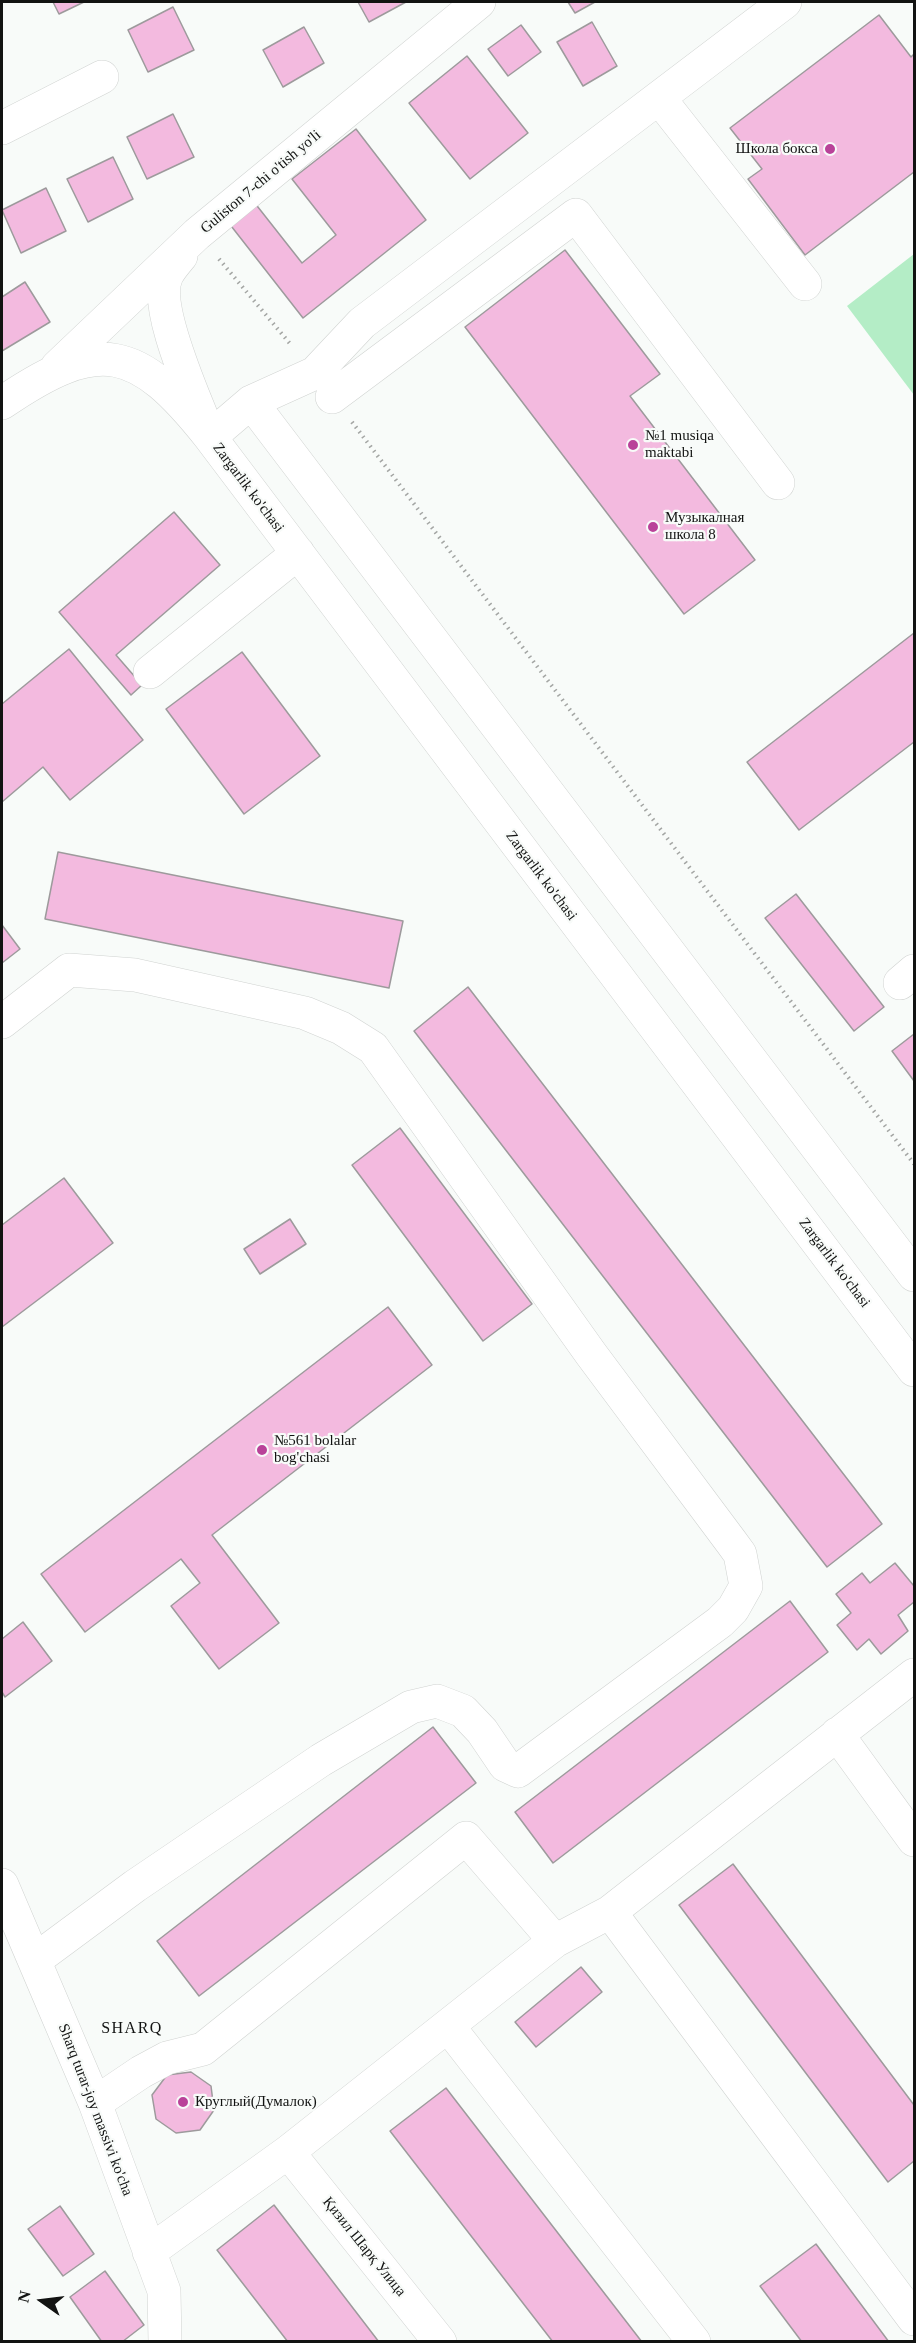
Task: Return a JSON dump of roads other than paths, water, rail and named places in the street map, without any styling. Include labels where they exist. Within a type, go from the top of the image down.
[{"type":"street","name":"Guliston 7-chi o'tish yo'li","points":[[2,403],[51,372],[197,234],[479,2]]},
{"type":"street","points":[[324,385],[362,323],[785,2]]},
{"type":"street","points":[[2,128],[102,77]]},
{"type":"street","points":[[659,98],[806,284]]},
{"type":"street","points":[[324,385],[576,214],[778,483]]},
{"type":"street","points":[[197,234],[166,277],[164,295],[169,327],[210,436]]},
{"type":"street","name":"Guliston 7-chi o'tish yo'li","points":[[51,372],[97,359],[112,359],[133,364],[170,390],[210,436]]},
{"type":"street","name":"Zargarlik ko'chasi","points":[[324,385],[250,402],[210,436],[915,1370]]},
{"type":"street","points":[[250,402],[915,1275]]},
{"type":"street","points":[[150,672],[298,554]]},
{"type":"street","points":[[2,1022],[69,970],[135,975],[305,1013],[341,1028],[373,1048],[584,1344],[740,1554],[746,1586],[733,1609],[720,1622],[518,1771],[505,1765],[482,1731],[463,1710],[437,1701],[411,1707],[311,1767],[135,1886],[35,1960]]},
{"type":"street","points":[[149,2252],[288,2152],[555,1941],[610,1912],[915,1675]]},
{"type":"street","points":[[837,1734],[915,1840]]},
{"type":"street","points":[[95,2103],[141,2072],[167,2058],[203,2049],[466,1838],[555,1941]]},
{"type":"street","name":"Sharq turar-joy massivi ko'cha","points":[[4,1897],[35,1960],[95,2103],[164,2292],[165,2342]]},
{"type":"street","points":[[610,1912],[915,2319]]},
{"type":"street","points":[[448,2026],[694,2342]]},
{"type":"street","name":"Қизил Шарқ Улица","points":[[288,2152],[440,2342]]},
{"type":"place","name":"Школа бокса","points":[[830,149]]},
{"type":"place","name":"№1 musiqa maktabi","points":[[633,445]]},
{"type":"place","name":"Музыкалная школа 8","points":[[653,527]]},
{"type":"place","name":"№561 bolalar bog'chasi","points":[[262,1450]]},
{"type":"place","name":"Круглый(Думалок)","points":[[183,2102]]},
{"type":"district","name":"SHARQ","points":[[132,2029]]}]
